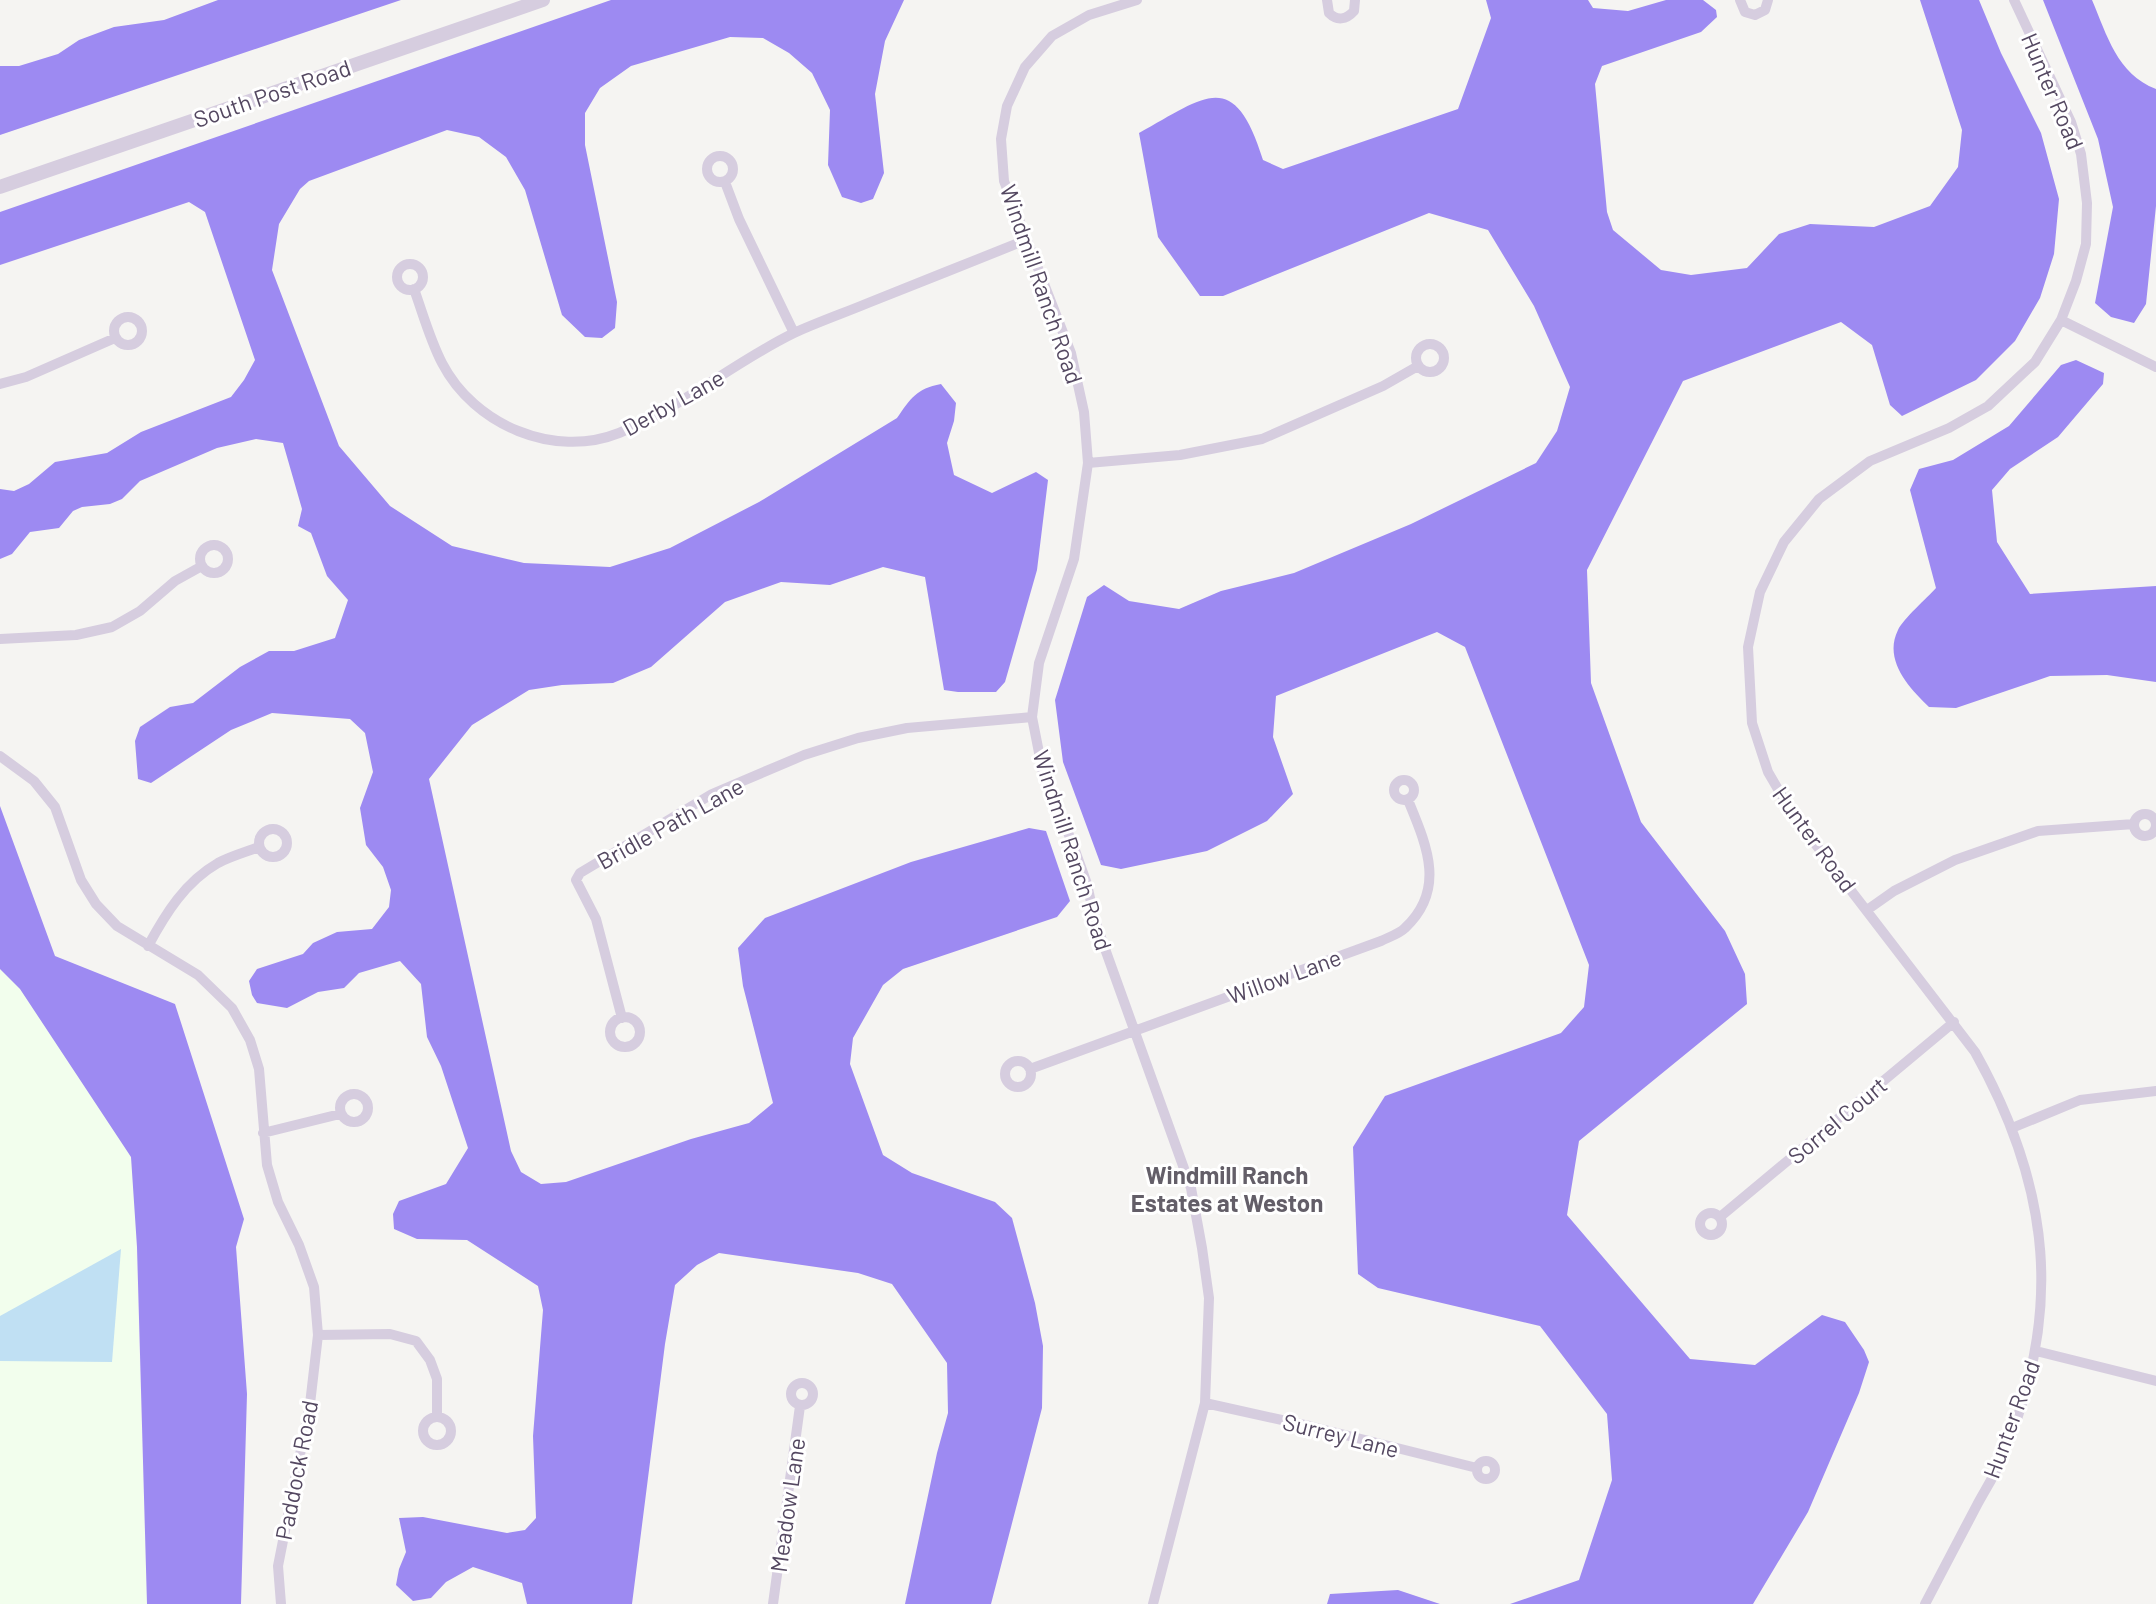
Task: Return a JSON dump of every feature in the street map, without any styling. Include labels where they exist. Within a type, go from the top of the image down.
[{"type":"street","name":"South Post Road","points":[[0,187],[543,0]]},
{"type":"street","name":"Windmill Ranch Road","points":[[1137,0],[1088,15],[1052,36],[1025,67],[1006,106],[1001,139],[1004,181],[1071,353],[1084,411],[1088,463],[1074,559],[1039,663],[1032,717],[1044,778],[1072,842],[1087,884],[1095,921],[1191,1188],[1209,1298],[1205,1403],[1153,1604]]},
{"type":"street","points":[[1327,0],[1329,13],[1339,19],[1350,16],[1356,6],[1355,0]]},
{"type":"street","points":[[1740,0],[1745,12],[1755,15],[1765,10],[1768,0]]},
{"type":"street","name":"Hunter Road","points":[[1925,1604],[2001,1460],[2026,1391],[2036,1350],[2042,1301],[2039,1228],[2031,1186],[2012,1128],[1999,1094],[1975,1052],[1793,815],[1768,772],[1752,723],[1748,648],[1760,592],[1784,542],[1819,499],[1870,461],[1949,428],[1988,406],[2035,362],[2061,320],[2086,244],[2087,203],[2081,154],[2071,122],[2014,0]]},
{"type":"street","points":[[724,182],[794,334]]},
{"type":"street","name":"Derby Lane","points":[[414,289],[443,365],[467,398],[494,420],[517,432],[585,442],[618,433],[654,415],[794,334],[1026,240]]},
{"type":"street","points":[[2061,320],[2156,367]]},
{"type":"street","points":[[0,384],[26,377],[116,338]]},
{"type":"street","points":[[1088,463],[1180,455],[1262,439],[1383,386],[1418,366]]},
{"type":"street","points":[[0,639],[76,635],[111,627],[141,611],[175,581],[202,566]]},
{"type":"street","name":"Bridle Path Lane","points":[[622,1018],[596,919],[576,880],[580,873],[712,794],[804,755],[858,738],[908,728],[1032,717]]},
{"type":"street","name":"Paddock Road","points":[[0,756],[34,780],[55,807],[81,880],[96,904],[117,926],[198,975],[232,1008],[250,1040],[259,1069],[267,1165],[278,1202],[299,1245],[314,1287],[318,1335],[310,1404],[278,1566],[281,1604]]},
{"type":"street","name":"Willow Lane","points":[[1030,1069],[1381,942],[1404,929],[1421,909],[1428,890],[1430,869],[1427,845],[1408,800]]},
{"type":"street","points":[[1867,910],[1894,891],[1955,860],[2038,831],[2134,824]]},
{"type":"street","points":[[148,946],[167,912],[193,880],[220,862],[259,847]]},
{"type":"street","name":"Sorrel Court","points":[[1720,1217],[1954,1022]]},
{"type":"street","points":[[2012,1128],[2080,1100],[2156,1091]]},
{"type":"street","points":[[263,1133],[340,1114]]},
{"type":"street","points":[[318,1335],[390,1334],[416,1341],[430,1360],[437,1379],[437,1417]]},
{"type":"street","points":[[2036,1350],[2156,1381]]},
{"type":"street","name":"Surrey Lane","points":[[1205,1403],[1476,1468]]},
{"type":"street","name":"Meadow Lane","points":[[773,1604],[800,1406]]},
{"type":"shaded area","points":[[218,0],[401,0],[0,135],[0,66],[19,66],[58,54],[79,40],[114,27],[164,20]]},
{"type":"shaded area","points":[[611,0],[904,0],[885,41],[875,94],[884,173],[873,199],[861,203],[842,197],[828,165],[830,110],[812,73],[789,53],[763,38],[730,37],[631,66],[600,88],[585,113],[585,145],[617,302],[615,328],[602,338],[585,337],[562,315],[525,190],[506,157],[479,137],[447,130],[309,181],[300,189],[279,224],[272,270],[339,446],[390,506],[452,546],[524,563],[610,567],[670,548],[759,502],[897,418],[910,400],[920,392],[941,384],[956,403],[947,443],[954,475],[992,493],[1036,472],[1048,480],[1037,570],[1005,682],[996,692],[944,690],[925,577],[883,567],[830,585],[781,582],[725,602],[651,667],[613,683],[562,685],[529,690],[472,725],[429,779],[511,1151],[521,1172],[541,1184],[566,1182],[691,1139],[749,1123],[773,1103],[743,986],[738,948],[765,918],[911,862],[1029,828],[1046,831],[1070,901],[1057,917],[903,969],[883,985],[853,1038],[850,1064],[883,1155],[912,1173],[995,1202],[1012,1218],[1035,1303],[1043,1346],[1042,1408],[991,1604],[905,1604],[948,1413],[947,1363],[892,1284],[858,1273],[719,1253],[697,1265],[675,1285],[632,1604],[527,1604],[522,1583],[473,1567],[446,1582],[431,1598],[413,1601],[396,1585],[406,1552],[399,1518],[423,1517],[507,1533],[525,1530],[536,1518],[533,1436],[543,1310],[538,1286],[467,1240],[417,1239],[394,1229],[393,1214],[399,1201],[446,1184],[468,1148],[441,1066],[427,1037],[421,984],[400,961],[359,973],[344,988],[318,992],[287,1008],[257,1003],[252,995],[249,981],[257,969],[303,954],[313,943],[337,932],[372,929],[389,907],[391,890],[383,867],[366,845],[360,808],[373,772],[365,733],[350,719],[272,713],[231,730],[151,783],[138,779],[135,741],[140,727],[170,707],[193,703],[240,667],[269,651],[294,651],[335,638],[348,600],[327,576],[311,533],[298,526],[302,509],[283,443],[256,439],[217,448],[140,481],[122,499],[110,504],[82,507],[73,511],[59,528],[30,532],[12,554],[0,559],[0,489],[14,491],[29,484],[55,462],[107,453],[141,432],[231,397],[255,360],[205,212],[189,202],[0,265],[0,212]]},
{"type":"shaded area","points":[[1486,0],[1588,0],[1593,8],[1628,11],[1666,0],[1703,0],[1716,10],[1717,17],[1701,32],[1602,66],[1595,84],[1607,212],[1613,230],[1661,270],[1691,275],[1747,268],[1779,234],[1810,224],[1874,227],[1930,206],[1958,167],[1962,130],[1920,0],[1979,0],[2001,53],[2041,133],[2059,199],[2054,254],[2040,298],[2015,341],[1976,380],[1902,416],[1890,405],[1872,345],[1841,322],[1683,381],[1587,570],[1591,683],[1641,822],[1725,931],[1745,974],[1747,1004],[1579,1141],[1567,1215],[1690,1359],[1755,1365],[1822,1315],[1845,1322],[1869,1362],[1859,1393],[1808,1512],[1753,1604],[1510,1604],[1579,1580],[1612,1480],[1607,1414],[1540,1326],[1378,1288],[1358,1274],[1353,1147],[1385,1096],[1561,1033],[1584,1007],[1589,965],[1465,647],[1437,632],[1276,696],[1273,737],[1293,794],[1267,821],[1207,851],[1121,869],[1101,865],[1063,762],[1055,700],[1087,597],[1104,585],[1129,601],[1179,609],[1221,591],[1294,573],[1411,524],[1536,463],[1557,431],[1570,387],[1534,306],[1488,230],[1429,213],[1223,296],[1200,296],[1158,237],[1139,133],[1200,101],[1215,98],[1229,101],[1241,111],[1263,160],[1283,169],[1458,109],[1491,18]]},
{"type":"shaded area","points":[[2043,0],[2092,0],[2115,52],[2132,74],[2156,89],[2156,206],[2146,304],[2134,323],[2111,317],[2095,303],[2113,207],[2098,139]]},
{"type":"shaded area","points":[[2076,360],[2104,373],[2103,384],[2058,437],[2010,469],[1992,490],[1997,542],[2030,594],[2156,586],[2156,682],[2107,675],[2050,676],[1956,708],[1929,707],[1900,673],[1894,652],[1894,641],[1901,625],[1936,588],[1910,490],[1919,469],[1953,460],[2009,426],[2061,365]]},
{"type":"shaded area","points":[[0,806],[55,956],[175,1004],[244,1219],[236,1247],[247,1394],[241,1604],[147,1604],[137,1247],[131,1157],[20,989],[0,969]]},
{"type":"shaded area","points":[[0,969],[21,989],[116,1124],[134,1166],[147,1604],[0,1604]]},
{"type":"shaded area","points":[[121,1249],[112,1362],[0,1361],[0,1316]]},
{"type":"shaded area","points":[[1398,1590],[1440,1604],[1327,1604],[1330,1594]]},
{"type":"district","name":"Windmill Ranch Estates at Weston","points":[[1227,1188]]}]
